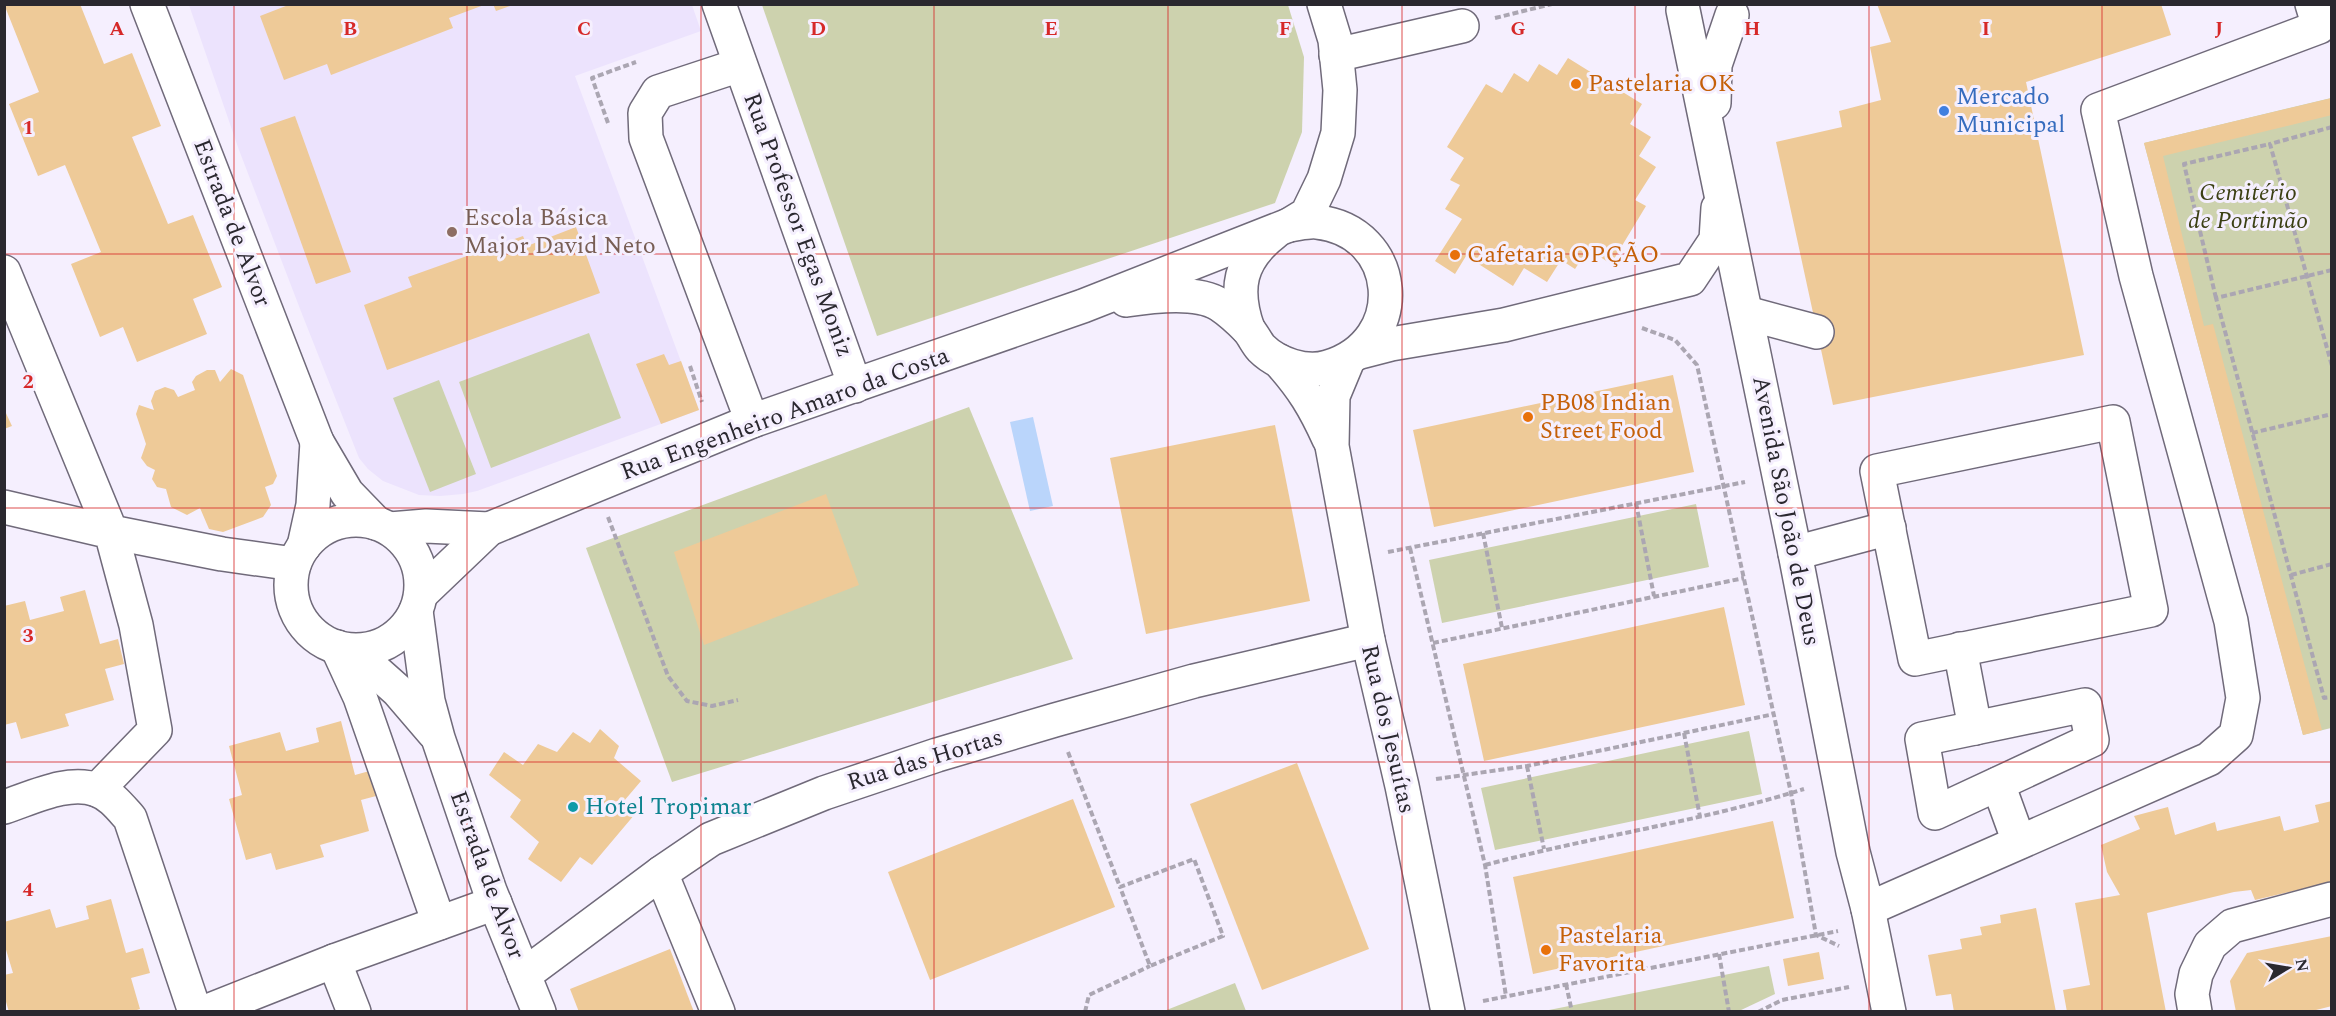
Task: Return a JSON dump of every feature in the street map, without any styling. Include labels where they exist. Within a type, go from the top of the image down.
[{"type":"street","name":"Estrada de Alvor","points":[[147,4],[317,442],[347,493],[383,526]]},
{"type":"street","name":"Rua Professor Egas Moniz","points":[[719,4],[855,386]]},
{"type":"street","points":[[1248,329],[1240,308],[1239,285],[1247,263],[1260,244],[1307,214],[1323,179],[1338,133],[1340,90],[1335,40],[1324,4]]},
{"type":"street","points":[[1869,917],[2019,842],[2209,759],[2236,735],[2243,698],[2231,621],[2136,276],[2098,110],[2319,27],[2312,4]]},
{"type":"street","points":[[1681,7],[1703,17],[1724,17],[1743,10]]},
{"type":"street","name":"Avenida São João de Deus","points":[[1681,7],[1713,150],[1853,852],[1888,1011]]},
{"type":"street","points":[[1713,150],[1715,65],[1743,10]]},
{"type":"street","points":[[1336,55],[1462,26]]},
{"type":"street","name":"Rua Professor Egas Moniz","points":[[740,65],[658,92],[645,112],[646,138],[752,421]]},
{"type":"street","points":[[1690,279],[1716,240],[1720,186]]},
{"type":"street","points":[[1083,306],[1284,228],[1315,221],[1339,227],[1361,240],[1377,260],[1385,283],[1385,309],[1376,333],[1354,356],[1334,396],[1332,446]]},
{"type":"street","points":[[4,272],[111,532],[136,625],[155,730],[98,790]]},
{"type":"street","points":[[1279,361],[1302,368],[1325,368],[1391,344],[1504,325],[1690,279],[1726,292],[1748,321],[1817,332]]},
{"type":"street","points":[[1083,306],[1162,295],[1194,297],[1219,304],[1248,329],[1261,347],[1279,361],[1302,386],[1332,446]]},
{"type":"street","name":"Rua Engenheiro Amaro da Costa","points":[[489,529],[752,421],[1083,306]]},
{"type":"street","points":[[2113,422],[2151,610],[1960,649],[1916,658],[1877,471],[2113,422]]},
{"type":"street","points":[[317,442],[313,505],[291,585],[293,602],[299,618],[316,638],[345,649],[398,691],[438,738]]},
{"type":"street","name":"Rua dos Jesuítas","points":[[1332,446],[1368,640],[1402,786],[1448,1010]]},
{"type":"street","points":[[4,507],[111,532],[222,554],[299,555]]},
{"type":"street","points":[[299,555],[317,533],[336,523],[366,521],[383,526],[489,529]]},
{"type":"street","points":[[383,526],[402,539],[416,558],[420,602]]},
{"type":"street","points":[[1795,553],[1889,528]]},
{"type":"street","points":[[345,649],[371,649],[388,644],[404,630],[420,602],[489,529]]},
{"type":"street","name":"Estrada de Alvor","points":[[420,602],[428,701],[438,738],[495,903],[539,1011]]},
{"type":"street","name":"Rua das Hortas","points":[[524,975],[661,873],[711,839],[824,793],[937,755],[1055,720],[1194,681],[1368,640]]},
{"type":"street","points":[[345,649],[439,923]]},
{"type":"street","points":[[1960,649],[1975,728]]},
{"type":"street","points":[[2085,705],[2092,740],[1935,813],[1922,739],[1975,728],[2085,705]]},
{"type":"street","points":[[1998,784],[2019,842]]},
{"type":"street","points":[[4,807],[59,789],[78,786],[98,790],[115,801],[130,818],[195,1011]]},
{"type":"street","points":[[661,873],[718,1011]]},
{"type":"street","points":[[2195,1011],[2192,994],[2196,974],[2210,945],[2232,926],[2331,899]]},
{"type":"street","points":[[205,1011],[334,961],[495,903]]},
{"type":"street","points":[[334,961],[354,1011]]},
{"type":"path","points":[[1462,26],[1552,4]]},
{"type":"path","points":[[611,134],[592,78],[644,59]]},
{"type":"path","points":[[2331,127],[2184,164],[2216,298],[2324,698],[2331,697]]},
{"type":"path","points":[[2270,144],[2331,366]]},
{"type":"path","points":[[2216,298],[2331,270]]},
{"type":"path","points":[[1639,327],[1675,339],[1697,365],[1791,793],[1816,935]]},
{"type":"path","points":[[687,358],[703,403]]},
{"type":"path","points":[[2252,433],[2331,414]]},
{"type":"path","points":[[1353,559],[1725,485],[1779,477]]},
{"type":"path","points":[[595,485],[668,676],[687,701],[712,706],[738,700]]},
{"type":"path","points":[[1636,503],[1654,596]]},
{"type":"path","points":[[1483,533],[1502,628]]},
{"type":"path","points":[[1410,548],[1485,865],[1506,996]]},
{"type":"path","points":[[2291,575],[2331,564]]},
{"type":"path","points":[[1433,643],[1744,578]]},
{"type":"path","points":[[1464,774],[1527,766],[1774,714]]},
{"type":"path","points":[[1055,720],[1150,966]]},
{"type":"path","points":[[1684,733],[1700,817]]},
{"type":"path","points":[[1527,766],[1544,849]]},
{"type":"path","points":[[1485,865],[1544,849],[1700,817],[1839,778]]},
{"type":"path","points":[[1085,1011],[1089,995],[1150,966],[1223,936],[1194,859],[1120,887]]},
{"type":"path","points":[[1448,1010],[1506,996],[1816,935],[1869,917]]},
{"type":"path","points":[[1719,954],[1729,1011]]},
{"type":"path","points":[[1566,984],[1572,1011]]},
{"type":"path","points":[[1758,1011],[1782,1000],[1857,985]]},
{"type":"shaded area","name":"Escola Básica Major David Neto","points":[[189,5],[692,5],[701,31],[575,76],[699,410],[477,491],[440,496],[419,495],[383,481],[359,458],[239,150]]},
{"type":"green space","points":[[762,5],[1288,5],[1304,57],[1302,132],[1275,203],[877,336]]},
{"type":"green space","name":"Cemitério de Portimão","points":[[2331,98],[2331,728],[2303,735],[2144,143]]},
{"type":"green space","points":[[589,333],[621,418],[491,468],[459,382]]},
{"type":"green space","points":[[439,380],[476,474],[430,492],[393,398]]},
{"type":"green space","points":[[969,407],[1073,659],[672,782],[586,548]]},
{"type":"green space","points":[[1696,504],[1709,567],[1442,623],[1429,560]]},
{"type":"green space","points":[[1749,731],[1762,794],[1495,850],[1481,788]]},
{"type":"green space","points":[[1769,966],[1775,994],[1739,1011],[1544,1011]]},
{"type":"green space","points":[[1235,983],[1246,1011],[1164,1011]]},
{"type":"water","points":[[1033,417],[1053,506],[1030,511],[1010,422]]},
{"type":"building","points":[[4,4],[80,4],[104,64],[132,53],[161,126],[132,137],[168,224],[193,215],[222,287],[193,299],[207,334],[137,362],[123,327],[100,337],[71,264],[101,252],[65,165],[38,176],[9,104],[39,92]]},
{"type":"building","points":[[291,4],[484,5],[449,18],[453,28],[331,75],[327,64],[284,80],[260,16]]},
{"type":"building","points":[[493,4],[513,4],[513,5],[496,11]]},
{"type":"building","points":[[1877,4],[2161,4],[2171,35],[2026,82],[2084,355],[1833,405],[1776,142],[1842,127],[1839,111],[1881,100],[1870,47],[1891,42]]},
{"type":"building","points":[[1568,58],[1642,104],[1630,124],[1651,137],[1639,156],[1656,167],[1635,200],[1646,206],[1611,264],[1588,249],[1575,269],[1561,260],[1547,282],[1524,268],[1513,286],[1466,256],[1455,274],[1435,261],[1462,219],[1445,209],[1460,185],[1450,180],[1464,158],[1447,147],[1486,84],[1502,93],[1514,73],[1528,82],[1539,64],[1557,75]]},
{"type":"building","points":[[2332,98],[2332,115],[2163,156],[2204,326],[2213,324],[2322,730],[2303,735],[2144,143]]},
{"type":"building","points":[[295,116],[351,272],[316,284],[260,128]]},
{"type":"building","points":[[576,227],[600,293],[387,370],[364,305],[412,287],[408,277],[523,236],[527,246]]},
{"type":"building","points":[[664,354],[669,365],[681,361],[699,410],[661,424],[636,364]]},
{"type":"building","points":[[231,369],[243,375],[277,476],[273,484],[265,487],[271,505],[263,517],[223,532],[209,529],[200,508],[187,515],[171,507],[166,489],[157,487],[152,479],[155,470],[147,466],[141,458],[146,444],[136,414],[139,405],[154,410],[151,401],[155,391],[165,387],[174,390],[178,397],[195,390],[192,382],[196,376],[207,370],[215,370],[220,382]]},
{"type":"building","points":[[1673,375],[1694,472],[1434,527],[1413,430]]},
{"type":"building","points":[[4,409],[12,426],[4,429]]},
{"type":"building","points":[[1275,425],[1310,601],[1146,634],[1110,458]]},
{"type":"building","points":[[826,494],[859,585],[704,645],[674,552]]},
{"type":"building","points":[[85,590],[100,644],[118,639],[124,664],[105,669],[114,700],[65,714],[69,726],[21,739],[16,722],[4,725],[4,606],[25,601],[30,620],[64,611],[60,597]]},
{"type":"building","points":[[1724,607],[1745,705],[1484,761],[1463,664]]},
{"type":"building","points":[[341,721],[355,775],[373,770],[380,795],[361,800],[369,831],[320,845],[324,857],[276,870],[271,853],[246,860],[229,799],[242,795],[229,746],[280,732],[286,751],[319,742],[316,728]]},
{"type":"building","name":"Hotel Tropimar","points":[[600,729],[619,746],[614,758],[641,781],[624,801],[635,814],[592,865],[580,857],[561,882],[528,859],[539,842],[510,817],[521,800],[489,775],[504,752],[523,765],[538,744],[557,752],[573,732],[590,743]]},
{"type":"building","points":[[1297,763],[1369,949],[1262,990],[1190,804]]},
{"type":"building","points":[[1073,799],[1115,907],[930,980],[888,872]]},
{"type":"building","points":[[2332,801],[2332,882],[2255,900],[2251,890],[2234,892],[2147,913],[2166,1012],[2067,1012],[2063,990],[2090,985],[2075,903],[2120,895],[2107,872],[2101,845],[2140,829],[2134,816],[2168,807],[2175,835],[2215,822],[2217,831],[2280,816],[2284,831],[2319,822],[2315,805]]},
{"type":"building","points":[[1773,821],[1794,918],[1533,974],[1513,877]]},
{"type":"building","points":[[111,899],[126,953],[143,948],[150,973],[131,978],[140,1009],[131,1012],[9,1012],[4,995],[4,975],[13,973],[4,943],[4,922],[50,909],[56,928],[89,919],[86,906]]},
{"type":"building","points":[[2036,908],[2056,1012],[1954,1012],[1951,994],[1936,996],[1928,955],[1962,949],[1960,939],[1982,935],[1980,927],[2001,923],[2000,915]]},
{"type":"building","points":[[2332,936],[2332,1006],[2308,1012],[2236,1012],[2230,981],[2247,953]]},
{"type":"building","points":[[670,949],[694,1012],[579,1012],[570,989]]},
{"type":"building","points":[[1819,952],[1824,979],[1788,986],[1783,959]]},
{"type":"place","name":"Pastelaria OK","points":[[1576,84]]},
{"type":"place","name":"Mercado Municipal","points":[[1944,111]]},
{"type":"place","name":"Escola Básica Major David Neto","points":[[452,232]]},
{"type":"place","name":"Cafetaria OPÇÃO","points":[[1455,255]]},
{"type":"place","name":"PB08 Indian Street Food","points":[[1528,417]]},
{"type":"place","name":"Hotel Tropimar","points":[[573,807]]},
{"type":"place","name":"Pastelaria Favorita","points":[[1546,950]]}]
